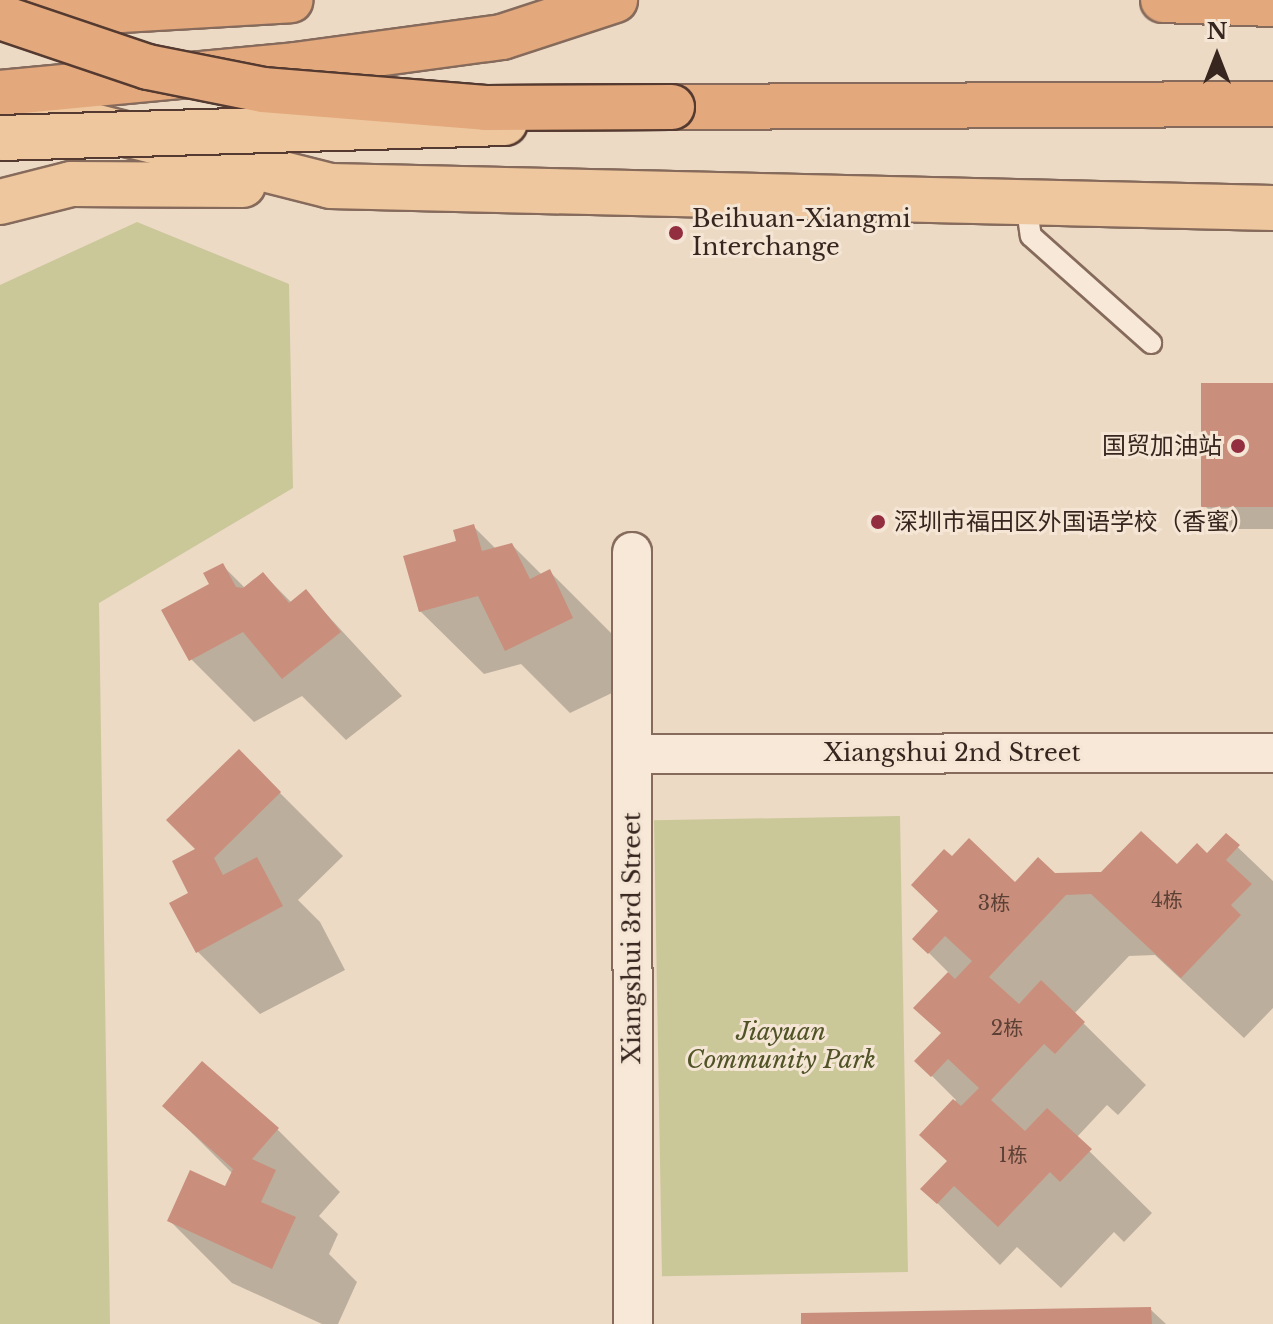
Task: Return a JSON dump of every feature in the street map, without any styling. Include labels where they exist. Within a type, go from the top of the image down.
[{"type":"highway","points":[[0,17],[291,0]]},
{"type":"highway","points":[[0,93],[295,65],[502,37],[615,0]]},
{"type":"highway","points":[[1163,0],[1273,4]]},
{"type":"highway","points":[[0,17],[148,67],[263,90],[485,108],[1273,104]]},
{"type":"main road","points":[[0,138],[435,128],[672,107]]},
{"type":"main road","points":[[0,113],[66,119],[330,186]]},
{"type":"main road","points":[[0,202],[71,184],[119,180],[1273,208]]},
{"type":"street","name":"Xiangshui 3rd Street","points":[[632,552],[633,1324]]},
{"type":"street","name":"Xiangshui 2nd Street","points":[[632,754],[1273,753]]},
{"type":"lane","points":[[1026,202],[1031,236],[1151,343]]},
{"type":"green space","points":[[137,222],[289,284],[293,488],[99,603],[110,1324],[0,1324],[0,285]]},
{"type":"green space","name":"Jiayuan Community Park","points":[[900,816],[908,1272],[662,1276],[654,820]]},
{"type":"building","name":"国贸加油站","points":[[1201,383],[1273,383],[1273,507],[1201,507]]},
{"type":"building","points":[[474,524],[482,551],[512,543],[530,579],[550,569],[573,618],[505,651],[478,596],[419,612],[403,556],[456,541],[453,530]]},
{"type":"building","points":[[223,563],[236,587],[243,588],[263,572],[289,603],[306,589],[341,632],[282,679],[243,632],[189,661],[161,610],[209,584],[203,573]]},
{"type":"building","points":[[239,749],[281,792],[214,858],[223,875],[257,857],[283,906],[196,953],[169,903],[188,893],[172,861],[195,849],[166,820]]},
{"type":"building","points":[[1141,831],[1177,864],[1197,843],[1207,853],[1226,833],[1240,845],[1226,860],[1252,884],[1231,905],[1241,915],[1181,978],[1091,894],[1066,895],[989,977],[1019,1004],[1041,980],[1085,1022],[1055,1054],[1044,1044],[991,1100],[1025,1131],[1047,1108],[1092,1149],[1060,1182],[1050,1172],[998,1227],[954,1186],[937,1204],[920,1189],[947,1161],[919,1135],[953,1099],[961,1106],[979,1088],[948,1059],[931,1077],[914,1061],[941,1033],[913,1008],[948,972],[955,979],[972,961],[945,936],[928,954],[912,939],[938,911],[911,885],[944,849],[952,856],[969,838],[1015,882],[1038,857],[1055,873],[1101,872]]},
{"type":"building","points":[[202,1061],[279,1128],[252,1159],[276,1170],[261,1202],[296,1217],[272,1269],[167,1221],[190,1170],[225,1186],[233,1169],[162,1106]]},
{"type":"building","points":[[1151,1307],[1152,1324],[801,1324],[801,1313]]},
{"type":"place","name":"Beihuan-Xiangmi Interchange","points":[[676,233]]},
{"type":"place","name":"国贸加油站","points":[[1238,446]]},
{"type":"place","name":"深圳市福田区外国语学校（香蜜）","points":[[878,522]]}]
